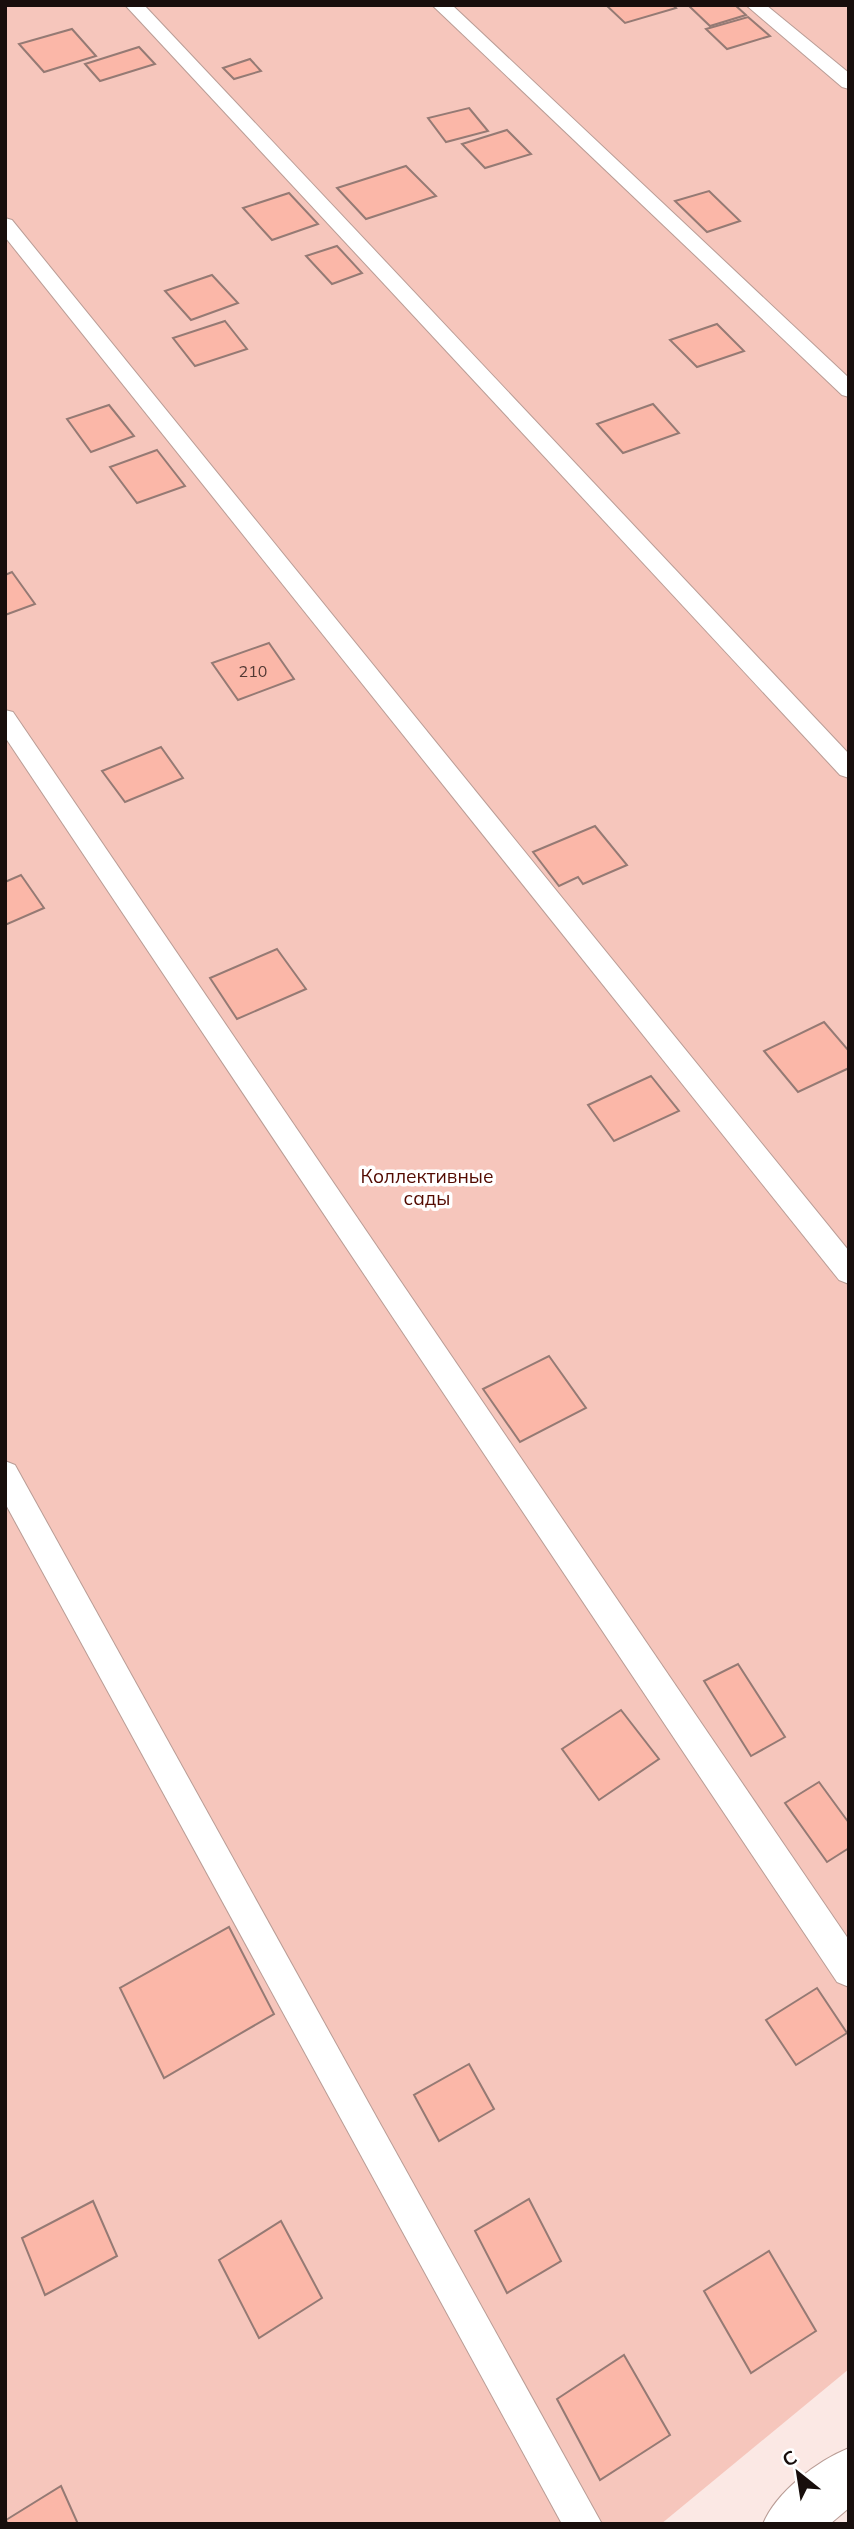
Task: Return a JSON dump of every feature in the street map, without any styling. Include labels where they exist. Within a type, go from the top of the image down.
[{"type":"street","points":[[789,2524],[849,2474]]},
{"type":"lane","points":[[134,5],[849,769]]},
{"type":"lane","points":[[441,5],[849,390]]},
{"type":"lane","points":[[755,5],[849,83]]},
{"type":"lane","points":[[5,224],[849,1272]]},
{"type":"lane","points":[[5,718],[849,1970]]},
{"type":"lane","points":[[5,1474],[583,2524]]},
{"type":"green space","name":"Коллективные сады","points":[[5,5],[849,5],[849,2369],[661,2524],[5,2524]]},
{"type":"building","points":[[606,5],[673,5],[676,8],[625,23]]},
{"type":"building","points":[[688,5],[735,5],[746,15],[710,26]]},
{"type":"building","points":[[748,17],[770,36],[727,49],[706,29]]},
{"type":"building","points":[[72,29],[96,56],[44,72],[19,44]]},
{"type":"building","points":[[139,47],[155,64],[100,81],[85,64]]},
{"type":"building","points":[[250,59],[261,71],[234,79],[223,68]]},
{"type":"building","points":[[469,108],[488,131],[446,142],[428,118]]},
{"type":"building","points":[[507,130],[531,154],[485,168],[462,144]]},
{"type":"building","points":[[406,166],[436,196],[366,219],[337,188]]},
{"type":"building","points":[[709,191],[740,221],[707,232],[675,201]]},
{"type":"building","points":[[289,193],[318,224],[272,240],[243,208]]},
{"type":"building","points":[[337,246],[362,273],[332,284],[306,256]]},
{"type":"building","points":[[212,275],[238,303],[191,320],[165,291]]},
{"type":"building","points":[[225,321],[247,349],[195,366],[173,338]]},
{"type":"building","points":[[717,324],[744,351],[697,367],[670,340]]},
{"type":"building","points":[[653,404],[679,433],[623,453],[597,424]]},
{"type":"building","points":[[109,405],[134,436],[91,452],[67,419]]},
{"type":"building","points":[[157,450],[185,486],[137,503],[110,467]]},
{"type":"building","points":[[12,572],[35,604],[5,615],[5,575]]},
{"type":"building","points":[[269,643],[294,679],[238,700],[212,663]]},
{"type":"building","points":[[161,747],[183,778],[125,802],[102,771]]},
{"type":"building","points":[[595,826],[627,865],[583,884],[578,877],[559,886],[533,852]]},
{"type":"building","points":[[21,875],[44,908],[5,925],[5,882]]},
{"type":"building","points":[[277,949],[306,989],[237,1019],[210,978]]},
{"type":"building","points":[[824,1022],[849,1051],[849,1068],[798,1092],[764,1051]]},
{"type":"building","points":[[651,1076],[679,1111],[614,1141],[588,1105]]},
{"type":"building","points":[[549,1356],[586,1408],[520,1442],[483,1389]]},
{"type":"building","points":[[738,1664],[785,1737],[751,1756],[704,1681]]},
{"type":"building","points":[[621,1710],[659,1759],[599,1800],[562,1749]]},
{"type":"building","points":[[819,1782],[849,1823],[849,1848],[827,1862],[785,1803]]},
{"type":"building","points":[[229,1927],[274,2014],[164,2078],[120,1988]]},
{"type":"building","points":[[817,1988],[847,2033],[796,2065],[766,2020]]},
{"type":"building","points":[[469,2064],[494,2109],[439,2141],[414,2095]]},
{"type":"building","points":[[529,2199],[561,2261],[507,2293],[475,2231]]},
{"type":"building","points":[[93,2201],[117,2256],[45,2295],[22,2238]]},
{"type":"building","points":[[281,2221],[322,2298],[259,2338],[219,2260]]},
{"type":"building","points":[[769,2251],[816,2331],[751,2373],[704,2291]]},
{"type":"building","points":[[624,2355],[670,2435],[600,2480],[557,2399]]},
{"type":"building","points":[[61,2486],[78,2524],[8,2524],[6,2520]]}]
